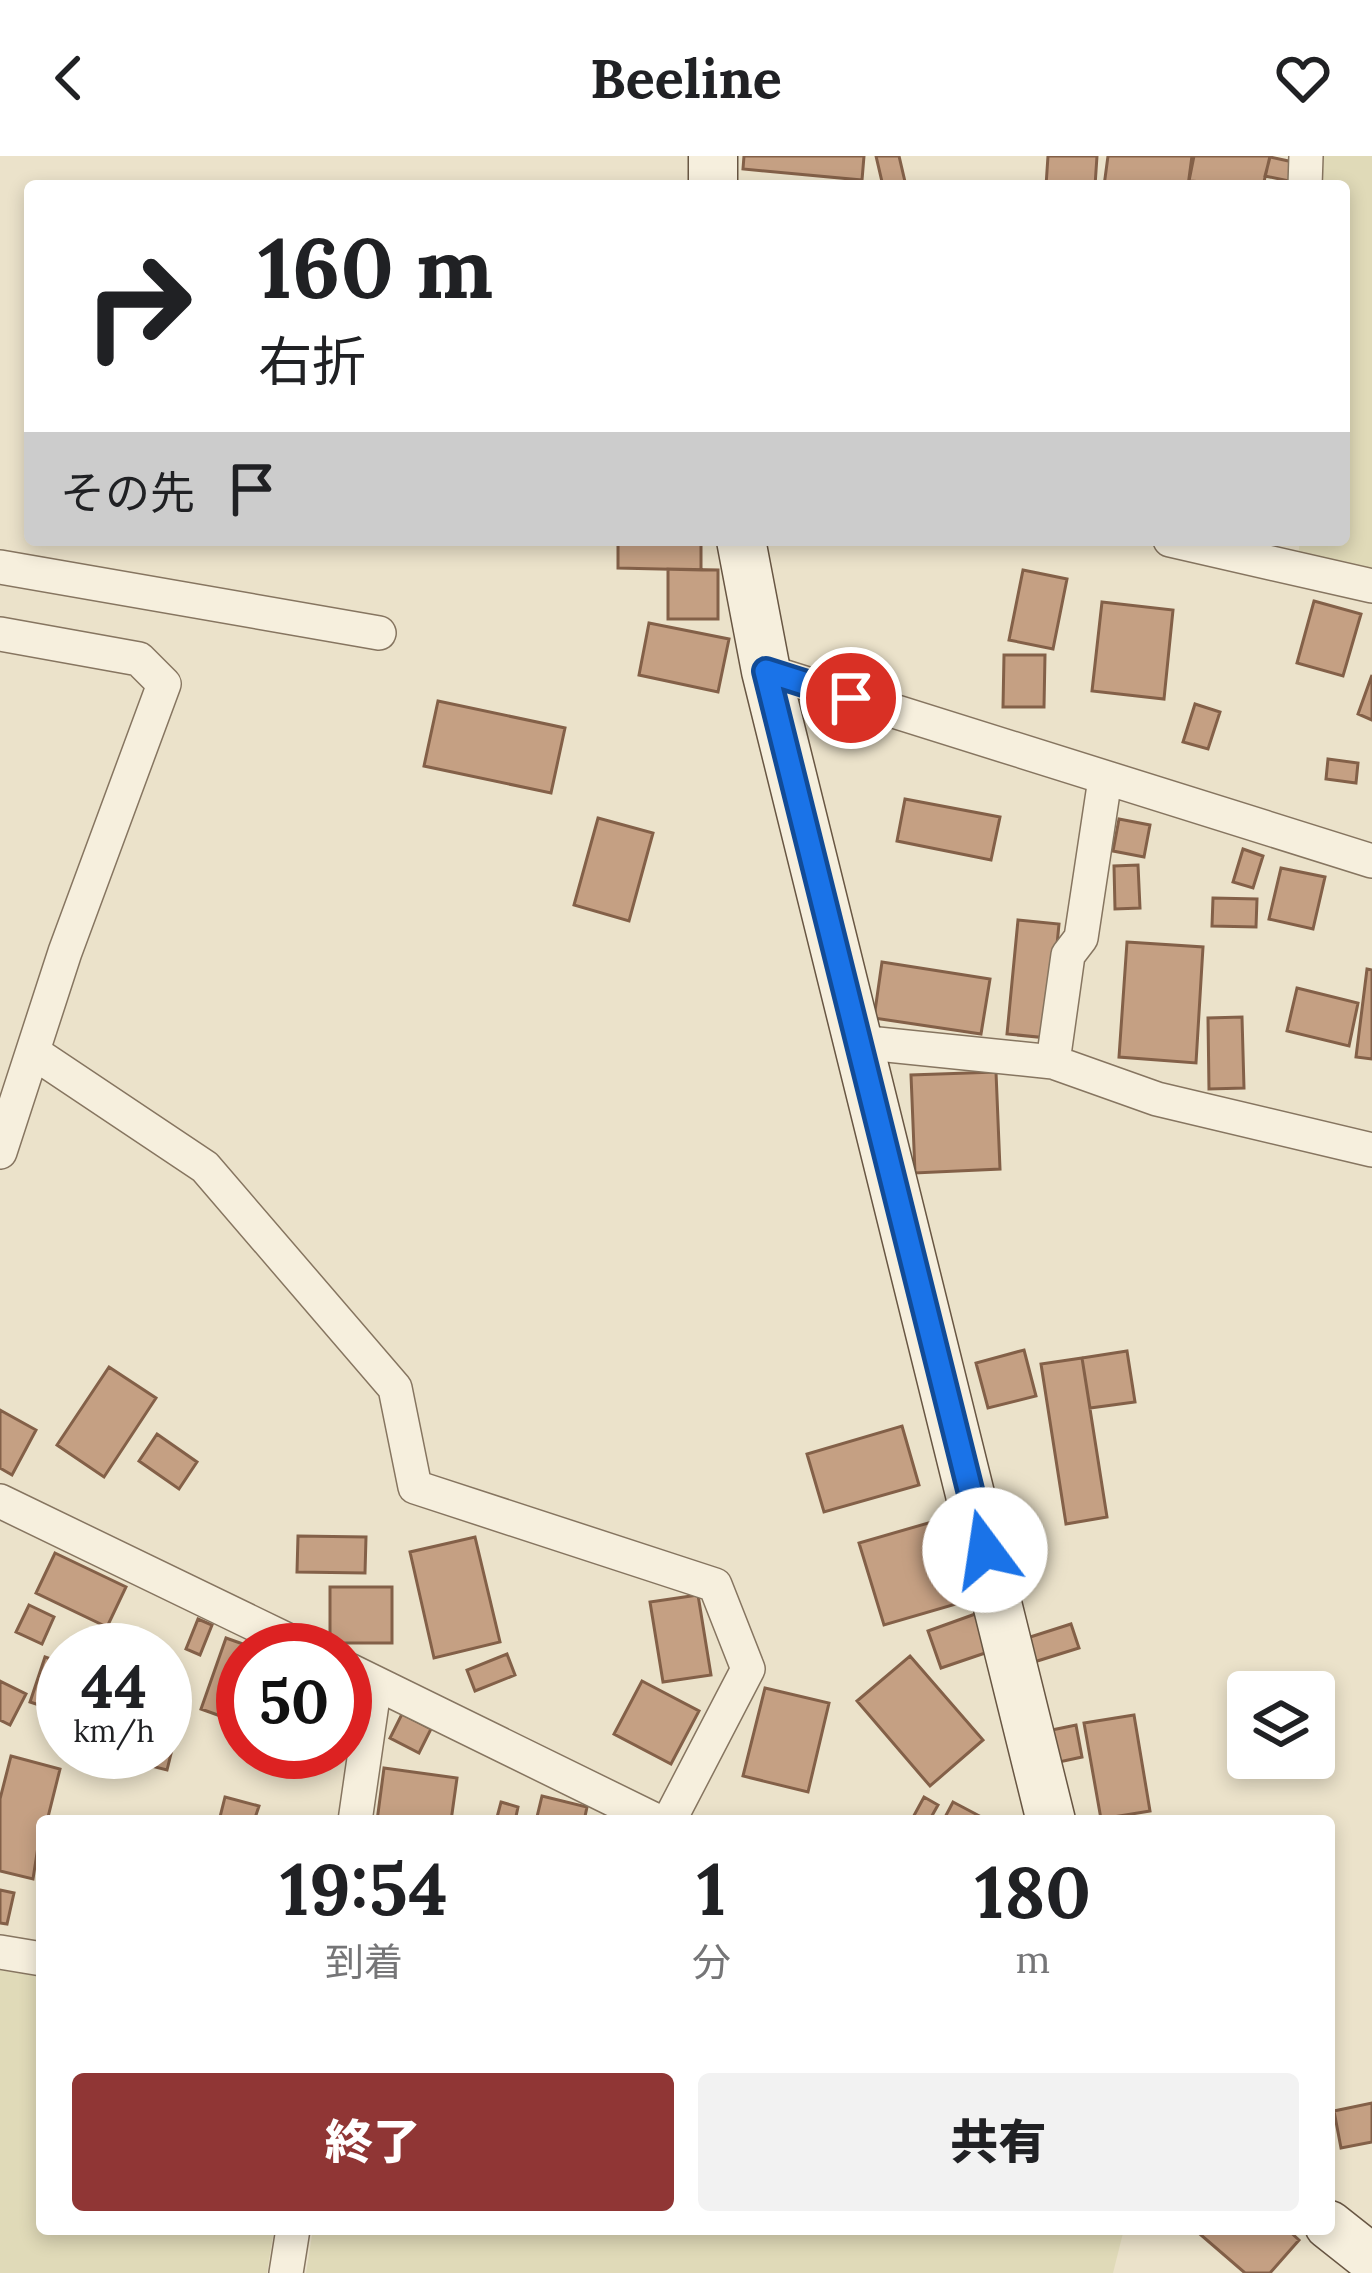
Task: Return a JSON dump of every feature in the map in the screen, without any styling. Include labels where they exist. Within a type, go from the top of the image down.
[{"type":"main road","points":[[742,546],[766,671],[1050,1815]]},
{"type":"street","points":[[1229,546],[1288,552],[1372,586]]},
{"type":"street","points":[[0,567],[379,633]]},
{"type":"street","points":[[0,634],[139,659],[164,685],[0,1152]]},
{"type":"street","points":[[766,671],[1372,861]]},
{"type":"street","points":[[1053,1061],[1068,955],[1082,938],[1105,779]]},
{"type":"street","points":[[858,1042],[1053,1061],[1157,1099],[1372,1150]]},
{"type":"street","points":[[33,1052],[205,1167],[395,1388],[416,1487],[715,1585],[748,1669],[672,1815]]},
{"type":"street","points":[[0,1501],[252,1623]]},
{"type":"street","points":[[372,1681],[645,1815]]},
{"type":"street","points":[[355,1815],[356,1779]]},
{"type":"street","points":[[0,1952],[36,1958]]},
{"type":"street","points":[[286,2273],[291,2235]]},
{"type":"shaded area","points":[[1314,156],[1372,156],[1372,575],[1298,557],[1299,546],[1350,546],[1350,180],[1314,180]]},
{"type":"shaded area","points":[[0,1970],[36,1976],[36,2235],[273,2235],[267,2273],[0,2273]]},
{"type":"shaded area","points":[[312,2235],[1122,2235],[1113,2273],[306,2273]]},
{"type":"building","points":[[744,156],[864,156],[862,180],[743,169]]},
{"type":"building","points":[[876,156],[899,156],[905,180],[882,180]]},
{"type":"building","points":[[1048,156],[1097,156],[1095,180],[1046,180]]},
{"type":"building","points":[[1108,156],[1192,156],[1189,180],[1105,180]]},
{"type":"building","points":[[1194,156],[1270,156],[1264,180],[1189,180]]},
{"type":"building","points":[[1270,157],[1293,162],[1289,180],[1265,176]]},
{"type":"building","points":[[618,546],[701,546],[701,570],[618,568]]},
{"type":"building","points":[[668,569],[718,570],[718,619],[668,619]]},
{"type":"building","points":[[1023,570],[1067,579],[1053,649],[1009,640]]},
{"type":"building","points":[[1314,601],[1361,614],[1343,676],[1297,663]]},
{"type":"building","points":[[1102,602],[1173,610],[1164,699],[1092,691]]},
{"type":"building","points":[[649,623],[729,639],[718,692],[639,675]]},
{"type":"building","points":[[1004,655],[1045,655],[1044,707],[1003,707]]},
{"type":"building","points":[[1372,675],[1372,720],[1358,714]]},
{"type":"building","points":[[438,701],[565,728],[551,793],[424,766]]},
{"type":"building","points":[[1195,704],[1220,712],[1208,749],[1183,742]]},
{"type":"building","points":[[1328,759],[1358,763],[1356,783],[1326,779]]},
{"type":"building","points":[[905,799],[1000,817],[991,860],[897,841]]},
{"type":"building","points":[[598,818],[653,833],[629,921],[574,905]]},
{"type":"building","points":[[1119,819],[1150,825],[1144,857],[1113,851]]},
{"type":"building","points":[[1243,849],[1263,856],[1253,888],[1233,882]]},
{"type":"building","points":[[1138,865],[1140,908],[1115,909],[1114,866]]},
{"type":"building","points":[[1281,868],[1325,877],[1313,929],[1269,919]]},
{"type":"building","points":[[1213,898],[1257,899],[1256,927],[1212,926]]},
{"type":"building","points":[[1018,920],[1059,924],[1048,1038],[1007,1034]]},
{"type":"building","points":[[1127,942],[1203,947],[1196,1063],[1119,1057]]},
{"type":"building","points":[[882,962],[990,979],[981,1034],[874,1018]]},
{"type":"building","points":[[1367,969],[1372,970],[1372,1059],[1356,1057]]},
{"type":"building","points":[[1297,988],[1358,1003],[1349,1046],[1287,1031]]},
{"type":"building","points":[[1242,1017],[1244,1088],[1209,1089],[1208,1018]]},
{"type":"building","points":[[996,1072],[1000,1169],[915,1173],[911,1075]]},
{"type":"building","points":[[1024,1350],[1036,1396],[988,1408],[976,1363]]},
{"type":"building","points":[[1127,1351],[1135,1402],[1090,1408],[1082,1358]]},
{"type":"building","points":[[1082,1358],[1107,1517],[1066,1524],[1041,1364]]},
{"type":"building","points":[[109,1367],[156,1398],[104,1477],[57,1445]]},
{"type":"building","points":[[0,1410],[36,1430],[12,1475],[0,1468]]},
{"type":"building","points":[[902,1426],[919,1485],[824,1512],[807,1454]]},
{"type":"building","points":[[157,1434],[197,1462],[179,1489],[139,1461]]},
{"type":"building","points":[[956,1515],[980,1597],[884,1625],[859,1543]]},
{"type":"building","points":[[298,1536],[366,1537],[365,1573],[297,1572]]},
{"type":"building","points":[[475,1537],[500,1642],[434,1658],[410,1552]]},
{"type":"building","points":[[55,1553],[126,1587],[109,1623],[99,1623],[36,1593]]},
{"type":"building","points":[[330,1587],[392,1587],[392,1643],[372,1643],[372,1623],[330,1623]]},
{"type":"building","points":[[698,1595],[711,1675],[663,1682],[650,1602]]},
{"type":"building","points":[[29,1605],[54,1617],[51,1623],[36,1623],[36,1641],[16,1632]]},
{"type":"building","points":[[978,1613],[991,1651],[941,1668],[928,1631]]},
{"type":"building","points":[[198,1619],[212,1625],[200,1655],[192,1652]]},
{"type":"building","points":[[1071,1624],[1079,1648],[1034,1662],[1027,1638]]},
{"type":"building","points":[[507,1654],[515,1675],[475,1691],[467,1670]]},
{"type":"building","points":[[910,1656],[983,1740],[930,1786],[857,1701]]},
{"type":"building","points":[[216,1666],[216,1714],[201,1709]]},
{"type":"building","points":[[0,1681],[26,1694],[10,1725],[0,1720]]},
{"type":"building","points":[[642,1681],[699,1711],[671,1764],[614,1734]]},
{"type":"building","points":[[765,1688],[829,1703],[808,1792],[743,1776]]},
{"type":"building","points":[[402,1714],[431,1729],[419,1753],[390,1738]]},
{"type":"building","points":[[1134,1715],[1150,1811],[1100,1815],[1084,1723]]},
{"type":"building","points":[[1076,1725],[1082,1757],[1059,1762],[1052,1730]]},
{"type":"building","points":[[11,1756],[36,1763],[36,1779],[58,1779],[48,1815],[36,1815],[33,1879],[0,1871],[0,1799]]},
{"type":"building","points":[[384,1768],[457,1778],[452,1815],[378,1815]]},
{"type":"building","points":[[542,1796],[587,1807],[585,1815],[537,1815]]},
{"type":"building","points":[[225,1797],[259,1806],[256,1815],[220,1815]]},
{"type":"building","points":[[924,1797],[938,1805],[932,1815],[914,1815]]},
{"type":"building","points":[[501,1802],[518,1807],[516,1815],[498,1815]]},
{"type":"building","points":[[953,1802],[978,1815],[946,1815]]},
{"type":"building","points":[[0,1890],[14,1893],[7,1924],[0,1923]]},
{"type":"building","points":[[1372,2103],[1372,2142],[1341,2148],[1335,2111]]},
{"type":"building","points":[[1201,2235],[1294,2235],[1299,2240],[1270,2273],[1245,2273]]},
{"type":"route","points":[[851,698],[766,671],[985,1550]]}]
